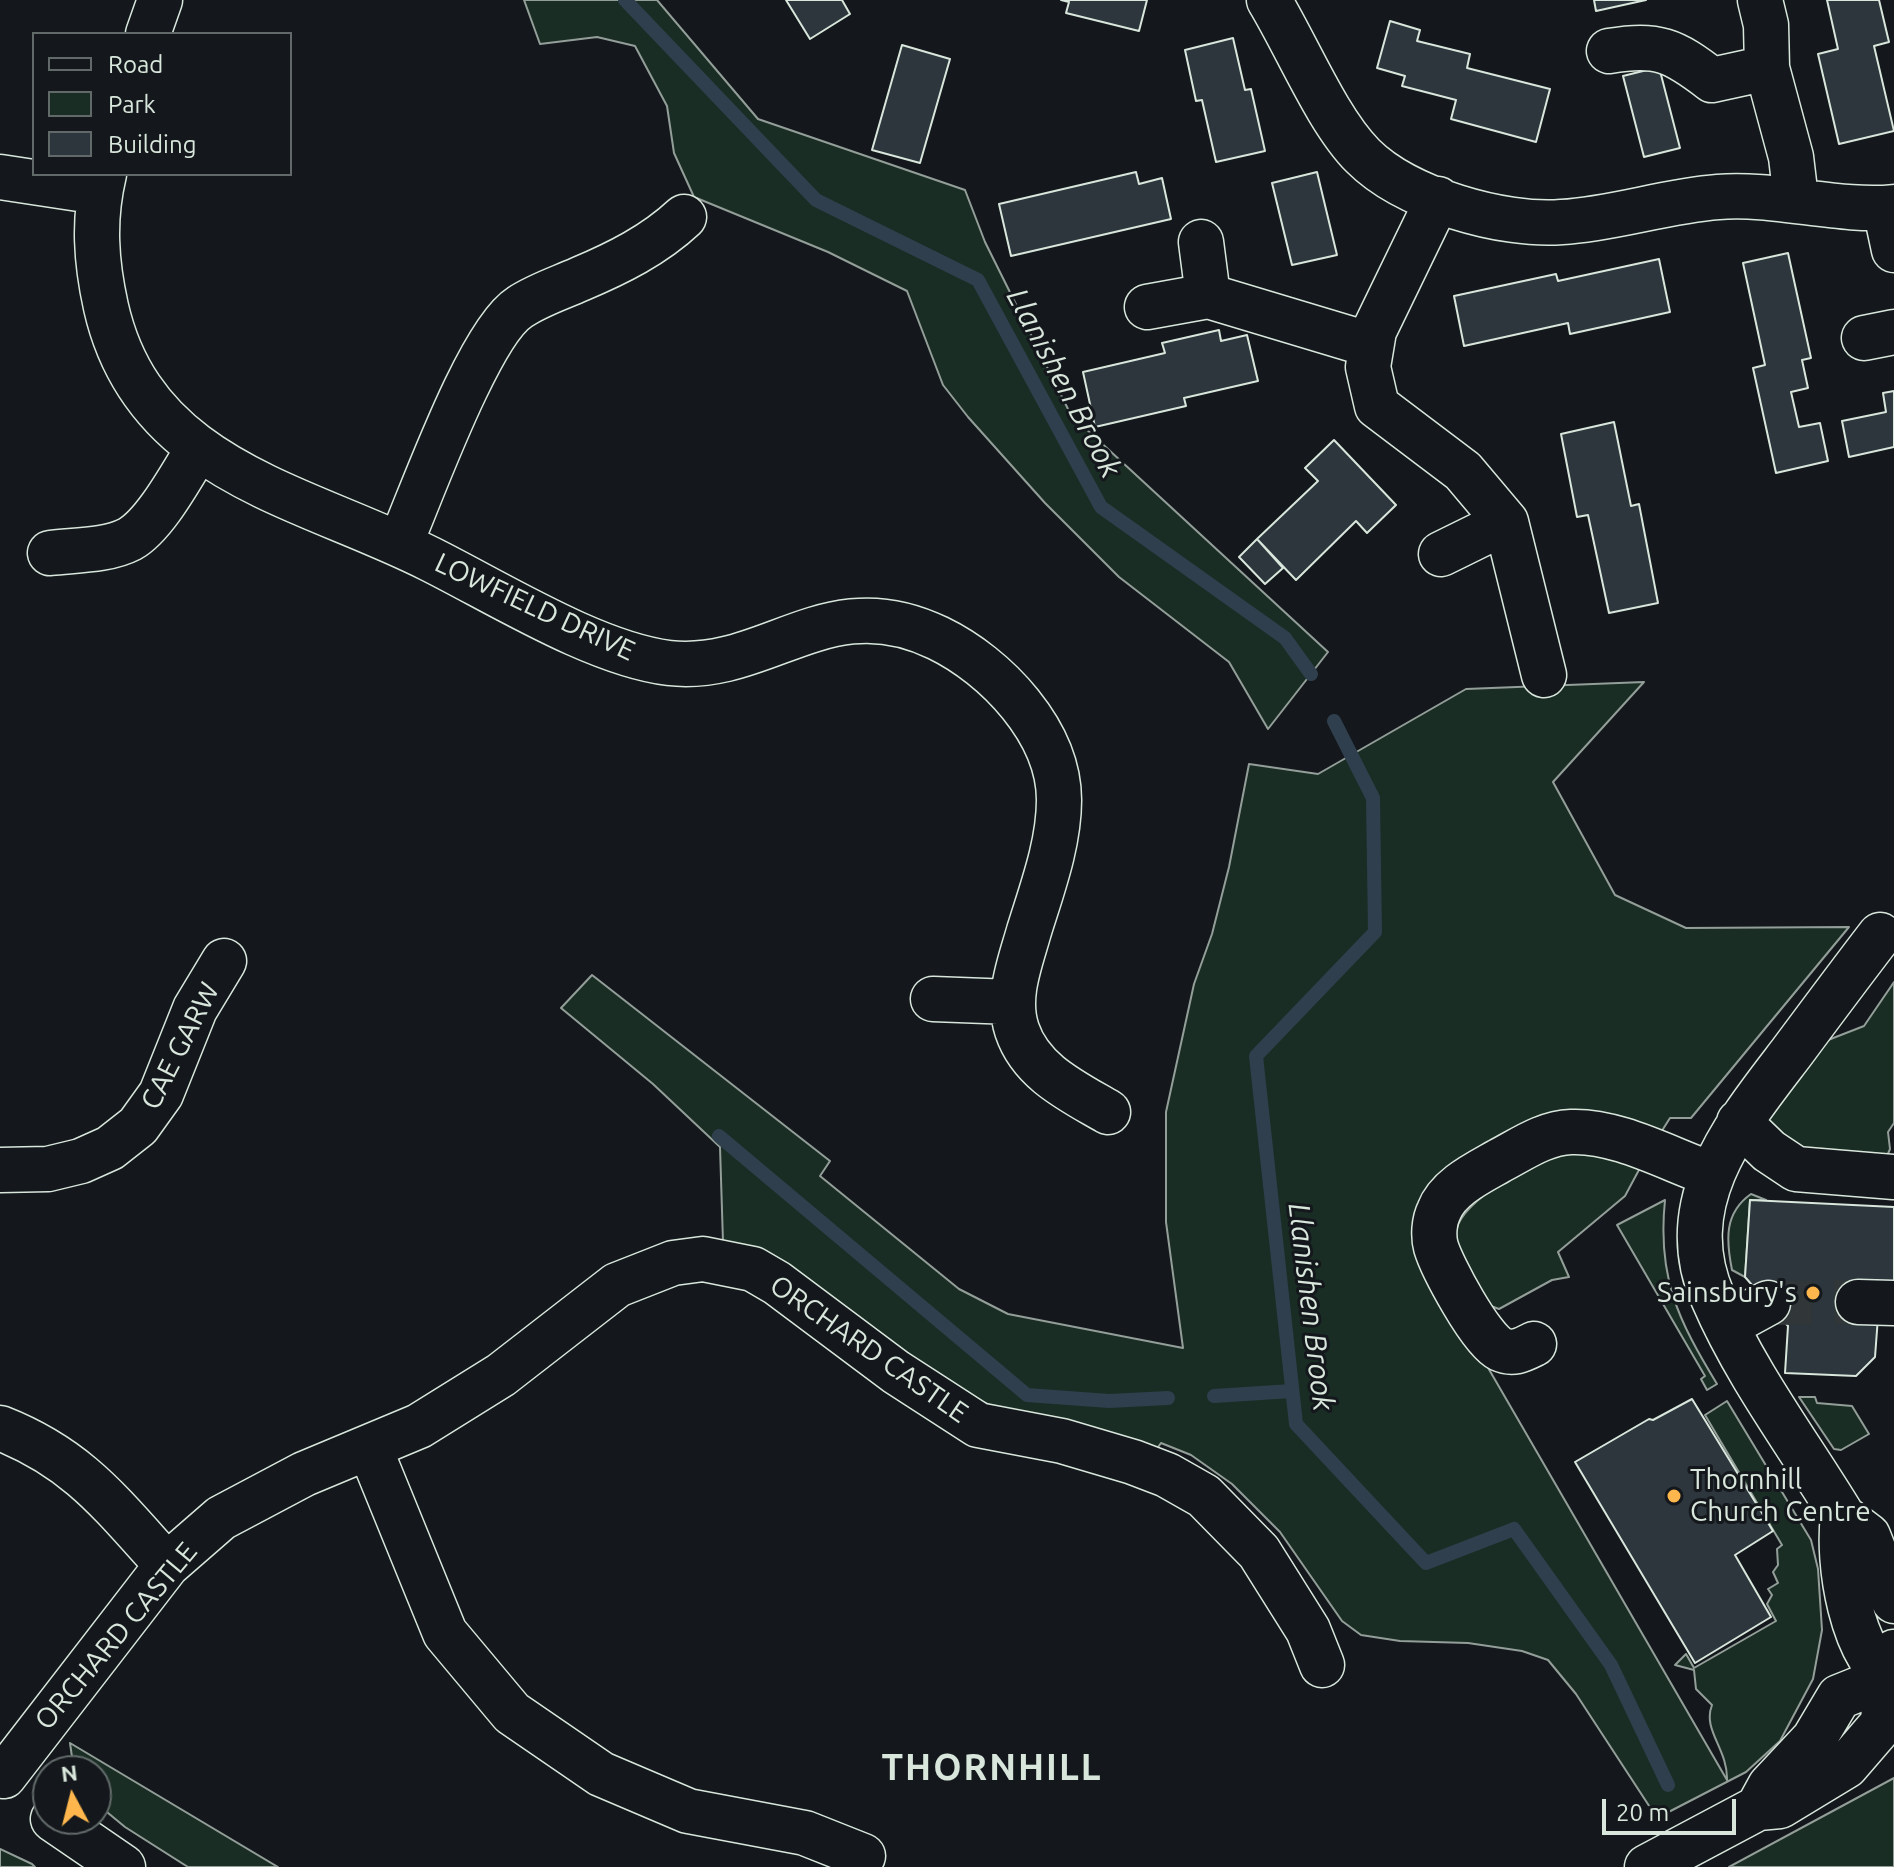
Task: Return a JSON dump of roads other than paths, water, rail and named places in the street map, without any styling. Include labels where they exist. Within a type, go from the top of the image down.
[{"type":"street","points":[[149,32],[160,0]]},
{"type":"street","points":[[1269,0],[1340,125],[1364,157],[1408,186],[1438,199],[1494,217],[1560,223],[1718,196],[1890,207],[1894,250]]},
{"type":"street","points":[[1760,0],[1766,25],[1767,68],[1791,157],[1796,199]]},
{"type":"street","points":[[1609,51],[1640,46],[1660,47],[1685,59],[1712,80],[1767,68]]},
{"type":"street","points":[[0,177],[102,183]]},
{"type":"street","name":"LOWFIELD DRIVE","points":[[102,183],[95,226],[97,260],[113,339],[124,366],[163,418],[198,449],[278,495],[400,544],[576,632],[635,656],[671,663],[705,663],[811,628],[879,619],[941,639],[980,665],[1018,701],[1039,733],[1054,765],[1059,799],[1046,874],[1015,981],[1012,1002],[1016,1028],[1025,1049],[1044,1072],[1108,1112]]},
{"type":"street","points":[[1438,199],[1374,331],[1368,367],[1377,406],[1463,471],[1506,522],[1544,675]]},
{"type":"street","points":[[400,544],[470,378],[501,324],[518,308],[626,258],[663,236],[684,217]]},
{"type":"street","points":[[1201,242],[1208,296]]},
{"type":"street","points":[[1147,307],[1208,296],[1371,345]]},
{"type":"street","points":[[50,553],[108,546],[131,538],[145,526],[198,449]]},
{"type":"street","points":[[1441,554],[1506,522]]},
{"type":"street","points":[[1880,935],[1739,1122],[1704,1192],[1701,1252],[1711,1296],[1726,1326],[1843,1517],[1868,1536],[1894,1601]]},
{"type":"street","name":"CAE GARW","points":[[0,1170],[48,1169],[81,1161],[110,1148],[138,1126],[161,1094],[195,1009],[224,961]]},
{"type":"street","points":[[933,999],[1012,1002]]},
{"type":"street","points":[[1739,1122],[1769,1151],[1796,1169],[1894,1177]]},
{"type":"street","points":[[1534,1344],[1516,1353],[1498,1348],[1482,1333],[1436,1247],[1435,1225],[1439,1209],[1455,1188],[1548,1135],[1572,1132],[1597,1134],[1711,1174]]},
{"type":"street","name":"ORCHARD CASTLE","points":[[2,1774],[167,1565],[221,1518],[257,1497],[419,1426],[501,1375],[617,1285],[673,1263],[703,1259],[753,1269],[777,1283],[896,1372],[978,1425],[1062,1441],[1120,1458],[1167,1475],[1204,1496],[1259,1552],[1308,1630],[1322,1665]]},
{"type":"street","points":[[1726,1326],[1768,1303]]},
{"type":"street","points":[[0,1428],[62,1457],[84,1476],[167,1565]]},
{"type":"street","points":[[370,1449],[445,1633],[512,1713],[601,1774],[688,1811],[752,1826],[805,1833],[863,1856]]},
{"type":"street","points":[[1647,1867],[1758,1808],[1770,1786],[1814,1739],[1839,1697],[1892,1671],[1857,1636],[1840,1544],[1843,1517]]},
{"type":"street","points":[[2,1774],[32,1801]]},
{"type":"street","points":[[76,1835],[123,1867]]},
{"type":"waterway","name":"Llanishen Brook","points":[[625,0],[816,200],[978,280],[1101,507],[1285,638],[1311,674]]},
{"type":"waterway","name":"Llanishen Brook","points":[[1334,721],[1373,798],[1375,932],[1256,1056],[1296,1424],[1426,1563],[1514,1529],[1611,1665],[1668,1785]]},
{"type":"waterway","points":[[719,1136],[1027,1395],[1109,1401],[1168,1398]]},
{"type":"waterway","points":[[1214,1396],[1292,1391]]},
{"type":"tunnel","points":[[1768,1303],[1858,1302]]},
{"type":"place","name":"Sainsbury's","points":[[1813,1293]]},
{"type":"place","name":"Thornhill Church Centre","points":[[1674,1496]]},
{"type":"district","name":"THORNHILL","points":[[992,1768]]}]
